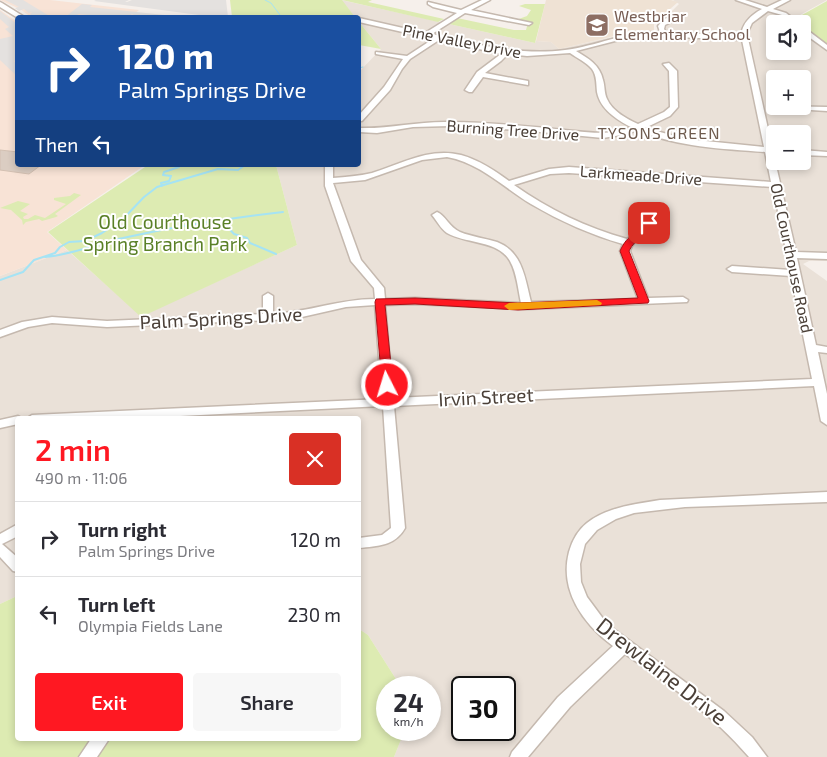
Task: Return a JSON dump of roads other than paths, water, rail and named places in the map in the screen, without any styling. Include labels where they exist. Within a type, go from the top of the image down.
[{"type":"street","points":[[426,35],[463,11],[488,0]]},
{"type":"street","points":[[739,0],[785,15]]},
{"type":"street","points":[[745,38],[744,30],[749,21],[787,0]]},
{"type":"street","points":[[430,3],[435,6],[529,23]]},
{"type":"street","points":[[0,4],[17,15]]},
{"type":"street","points":[[664,34],[661,29],[662,24],[667,20],[677,17]]},
{"type":"street","name":"Pine Valley Drive","points":[[361,20],[506,52],[537,54],[571,51],[625,37],[664,34],[745,38]]},
{"type":"street","points":[[811,35],[827,48]]},
{"type":"street","points":[[361,117],[387,88],[399,68],[408,58],[438,38]]},
{"type":"street","name":"Old Courthouse Road","points":[[745,38],[766,129]]},
{"type":"street","points":[[571,51],[595,68],[600,78],[601,96],[607,106],[618,116],[655,134],[694,143],[766,149]]},
{"type":"street","points":[[378,52],[408,58]]},
{"type":"street","points":[[469,90],[480,74],[503,57],[506,52]]},
{"type":"street","name":"Burning Tree Drive","points":[[361,130],[377,131],[438,124],[526,125],[603,136],[620,134],[668,114],[674,107],[674,71],[667,64]]},
{"type":"street","points":[[480,74],[525,83]]},
{"type":"street","points":[[759,105],[766,105]]},
{"type":"street","points":[[811,108],[827,109]]},
{"type":"street","points":[[811,153],[827,154]]},
{"type":"street","points":[[328,181],[364,178],[385,172],[415,159],[438,155],[456,156],[471,160],[535,203],[605,236],[628,242]]},
{"type":"street","points":[[329,167],[328,181],[356,261],[377,284],[389,402],[398,528],[390,538],[361,542]]},
{"type":"street","name":"Larkmeade Drive","points":[[507,184],[549,172],[569,170],[777,185]]},
{"type":"street","name":"Old Courthouse Road","points":[[775,170],[791,255],[827,421]]},
{"type":"street","points":[[437,215],[444,225],[453,232],[492,243],[510,255],[517,267],[527,306]]},
{"type":"street","points":[[644,301],[626,258],[625,251],[628,242],[646,230],[649,223]]},
{"type":"street","points":[[791,255],[827,256]]},
{"type":"street","points":[[732,269],[795,273]]},
{"type":"street","points":[[268,296],[268,317]]},
{"type":"street","name":"Palm Springs Drive","points":[[0,334],[26,324],[52,320],[107,324],[268,317],[308,314],[346,304],[380,302],[415,301],[491,306],[527,306],[683,300]]},
{"type":"street","points":[[811,348],[827,350]]},
{"type":"street","name":"Irvin Street","points":[[139,416],[819,382]]},
{"type":"street","points":[[0,424],[15,421]]},
{"type":"street","name":"Drewlaine Drive","points":[[759,757],[729,723],[624,645],[594,619],[582,602],[575,584],[572,568],[576,547],[581,538],[594,526],[612,515],[642,506],[827,498]]},
{"type":"street","points":[[0,540],[15,531]]},
{"type":"street","points":[[0,549],[15,564]]},
{"type":"street","points":[[518,757],[564,702],[624,645]]},
{"type":"street","points":[[86,757],[99,741]]},
{"type":"waterway","points":[[265,0],[271,3],[280,15]]},
{"type":"waterway","points":[[162,186],[161,183],[169,181],[171,176],[163,175],[164,172],[179,167]]},
{"type":"waterway","points":[[162,186],[218,169],[238,170],[242,167]]},
{"type":"waterway","points":[[0,280],[23,272],[34,260],[55,253],[60,247],[69,242],[85,241],[102,233],[123,219],[144,197],[162,186]]},
{"type":"waterway","points":[[221,220],[283,212]]},
{"type":"waterway","points":[[45,257],[65,254],[113,240],[221,220]]},
{"type":"waterway","points":[[221,220],[234,234],[247,238],[250,243],[276,254]]},
{"type":"place","name":"Westbriar Elementary School","points":[[597,25]]},
{"type":"district","name":"TYSONS GREEN","points":[[659,133]]},
{"type":"park label","name":"Old Courthouse Spring Branch Park","points":[[165,233]]}]
